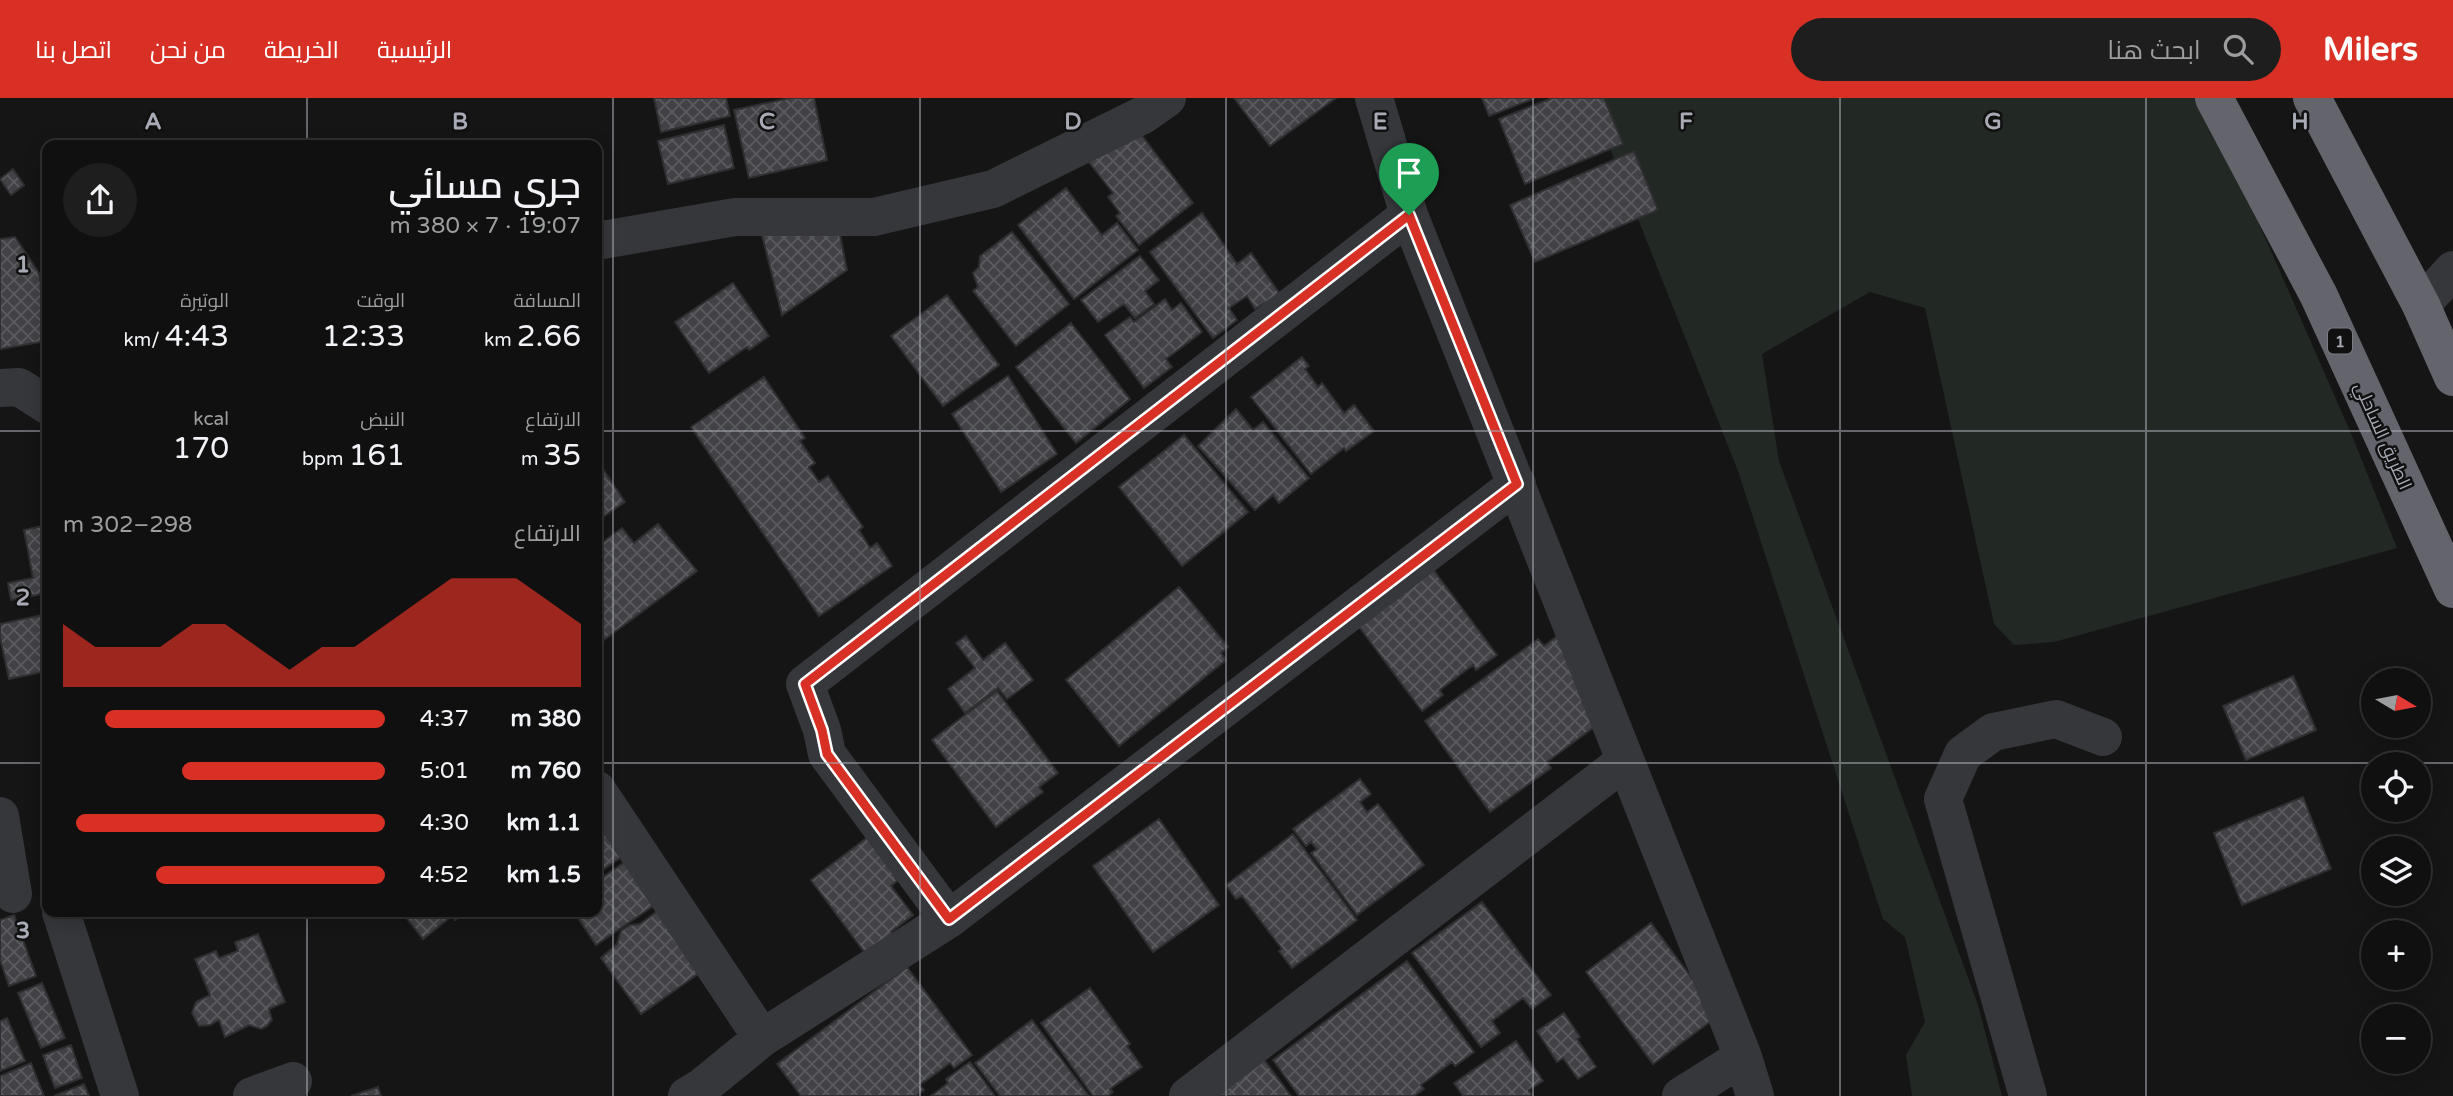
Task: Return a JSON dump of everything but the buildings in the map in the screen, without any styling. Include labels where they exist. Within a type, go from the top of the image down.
[{"type":"highway","name":"الطريق الساحلي","points":[[2214,98],[2319,296],[2453,589]]},
{"type":"highway","points":[[2312,98],[2403,276],[2453,361]]},
{"type":"highway","points":[[2421,305],[2453,377]]},
{"type":"street","points":[[602,240],[734,217],[874,217],[993,189],[1143,115],[1167,98]]},
{"type":"street","points":[[1374,98],[1409,215],[1744,1056],[1755,1096]]},
{"type":"street","points":[[949,919],[827,754],[822,730],[805,684],[1409,215]]},
{"type":"street","points":[[2421,305],[2453,270]]},
{"type":"street","points":[[0,388],[19,387],[42,402]]},
{"type":"street","points":[[699,1093],[762,1038],[949,919],[1517,484]]},
{"type":"street","points":[[2028,1096],[1943,799],[1963,754],[1993,732],[2056,719],[2103,737]]},
{"type":"street","points":[[1188,1096],[1625,761]]},
{"type":"street","points":[[602,798],[762,1038]]},
{"type":"street","points":[[0,816],[20,895]]},
{"type":"street","points":[[63,917],[120,1096]]},
{"type":"street","points":[[1681,1096],[1744,1056]]},
{"type":"street","points":[[252,1096],[293,1081]]},
{"type":"shaded area","points":[[1590,98],[2204,98],[2353,438],[2397,548],[2054,642],[2014,645],[1994,624],[1925,308],[1870,292],[1762,354],[1779,461],[1978,1005],[2002,1096],[1912,1096],[1906,1055],[1925,1022],[1905,937],[1883,919],[1738,471]]},
{"type":"route","points":[[1409,215],[1517,484],[949,919],[827,754],[822,730],[805,684],[1409,215]]}]
